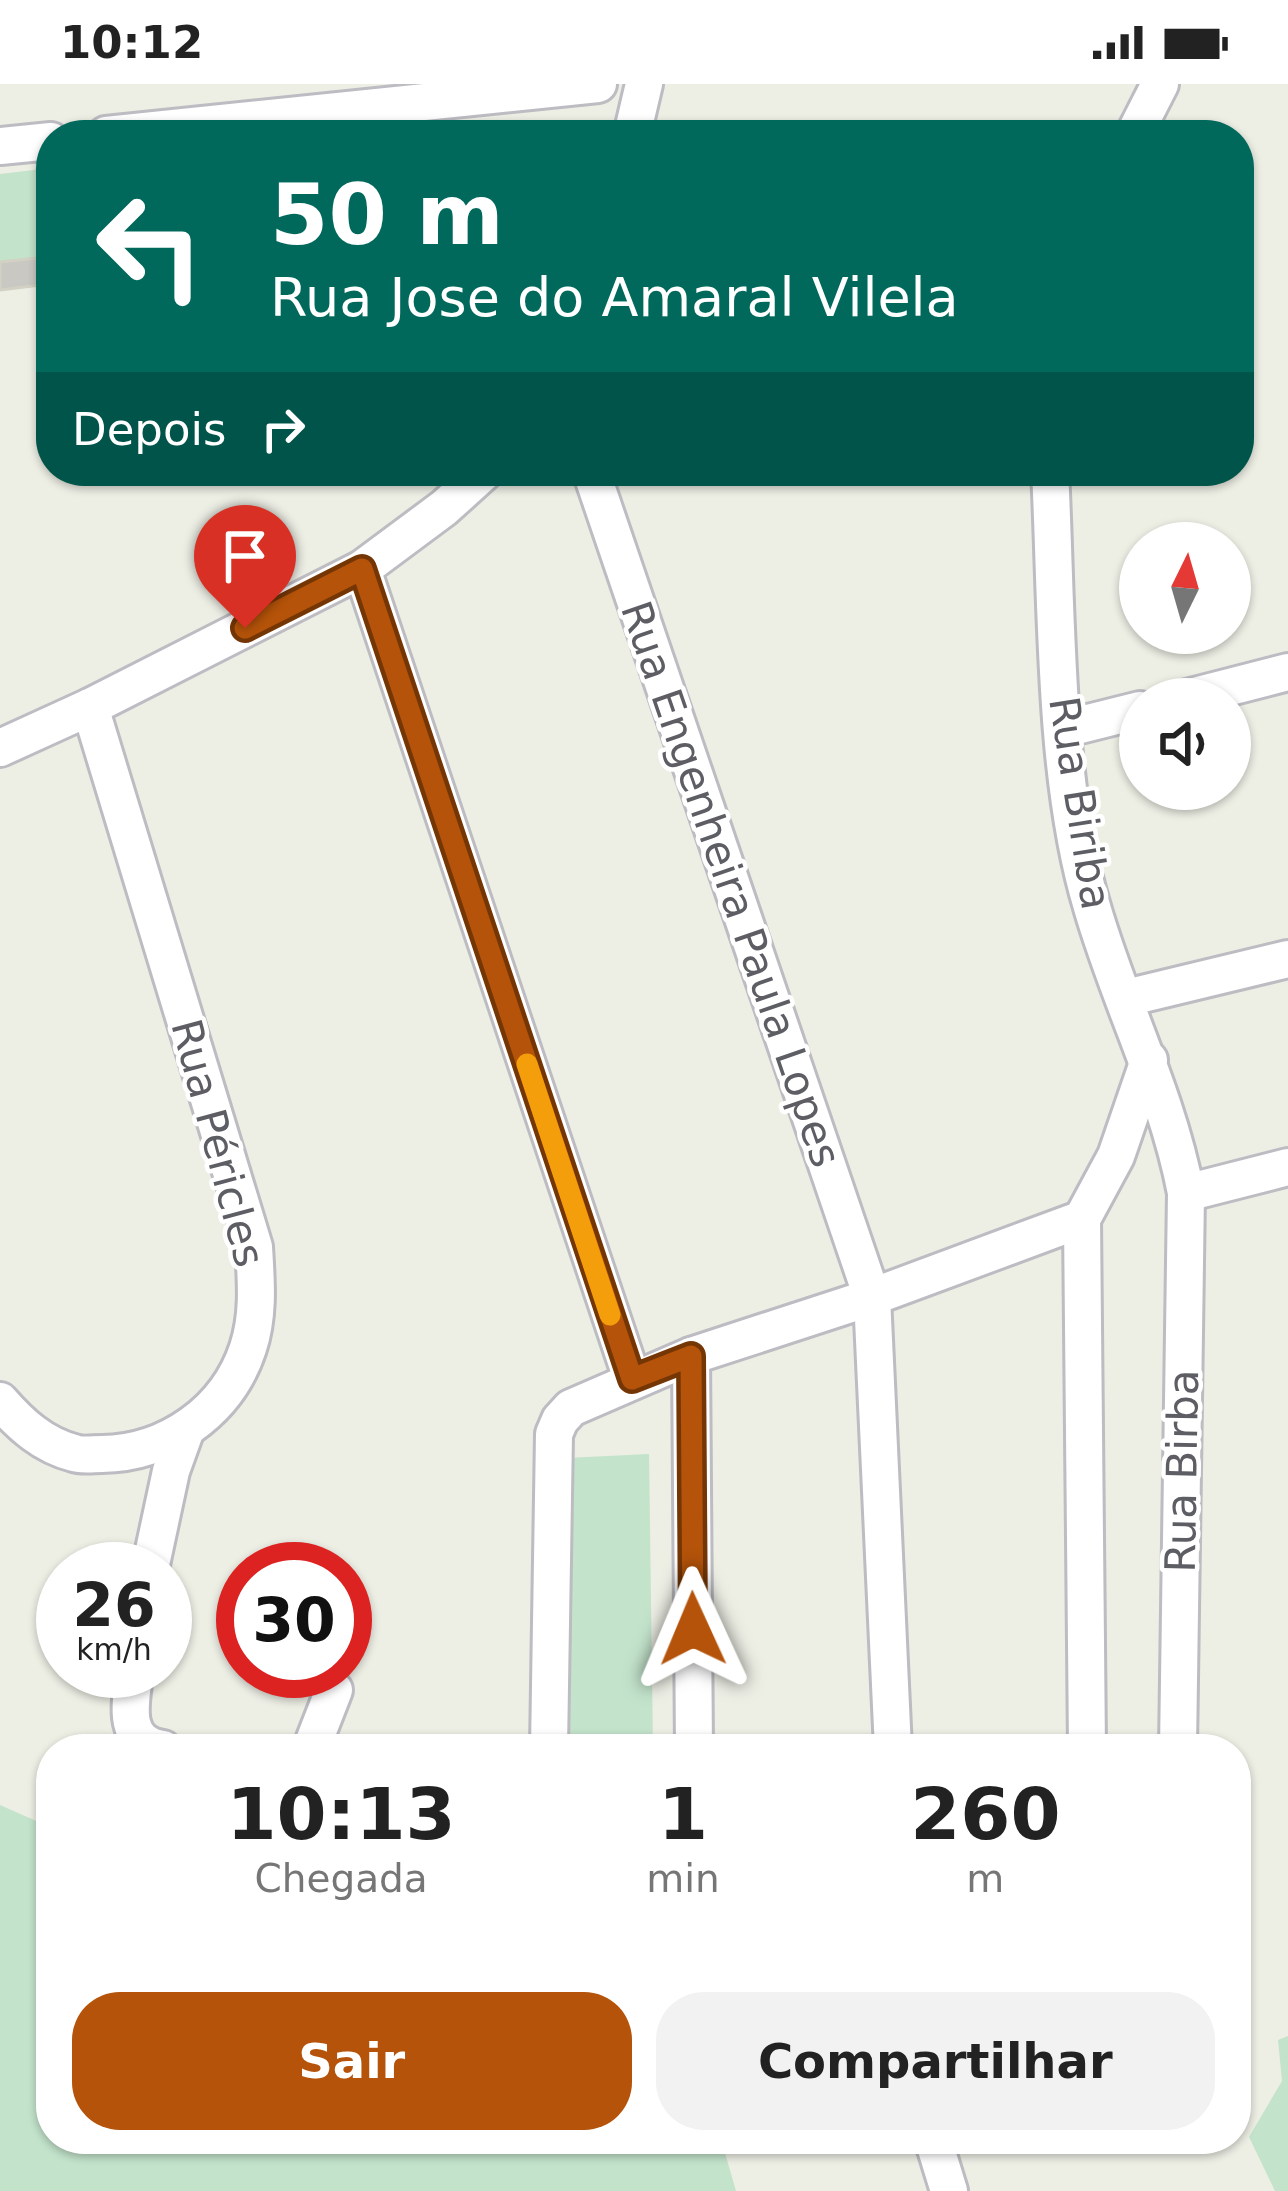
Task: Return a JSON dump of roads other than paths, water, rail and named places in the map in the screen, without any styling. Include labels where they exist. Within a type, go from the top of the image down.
[{"type":"street","points":[[251,120],[598,84]]},
{"type":"street","points":[[636,120],[644,84]]},
{"type":"street","points":[[1142,120],[1160,84]]},
{"type":"street","points":[[0,146],[36,142]]},
{"type":"street","points":[[0,748],[362,569],[468,486]]},
{"type":"street","name":"Rua Engenheira Paula Lopes","points":[[596,486],[872,1298],[892,1734]]},
{"type":"street","name":"Rua Biriba","points":[[1051,486],[1064,729],[1075,827],[1091,907],[1177,1145],[1186,1193]]},
{"type":"street","points":[[362,569],[632,1379]]},
{"type":"street","points":[[1251,682],[1288,672]]},
{"type":"street","name":"Rua Péricles","points":[[0,1401],[26,1431],[75,1454],[130,1453],[185,1432],[224,1394],[248,1349],[256,1306],[254,1247],[90,707]]},
{"type":"street","points":[[1064,729],[1119,715]]},
{"type":"street","points":[[1126,998],[1288,959]]},
{"type":"street","points":[[1087,1734],[1082,1219],[1116,1156],[1148,1060]]},
{"type":"street","points":[[1186,1193],[1288,1167]]},
{"type":"street","name":"Rua Birba","points":[[1178,1734],[1186,1193]]},
{"type":"street","points":[[550,1734],[554,1434],[571,1408],[691,1356],[872,1298],[1082,1219]]},
{"type":"street","points":[[691,1356],[694,1734]]},
{"type":"street","points":[[156,1542],[185,1432]]},
{"type":"street","points":[[132,1698],[130,1720],[135,1734]]},
{"type":"street","points":[[317,1734],[331,1698]]},
{"type":"street","points":[[938,2154],[949,2191]]}]
